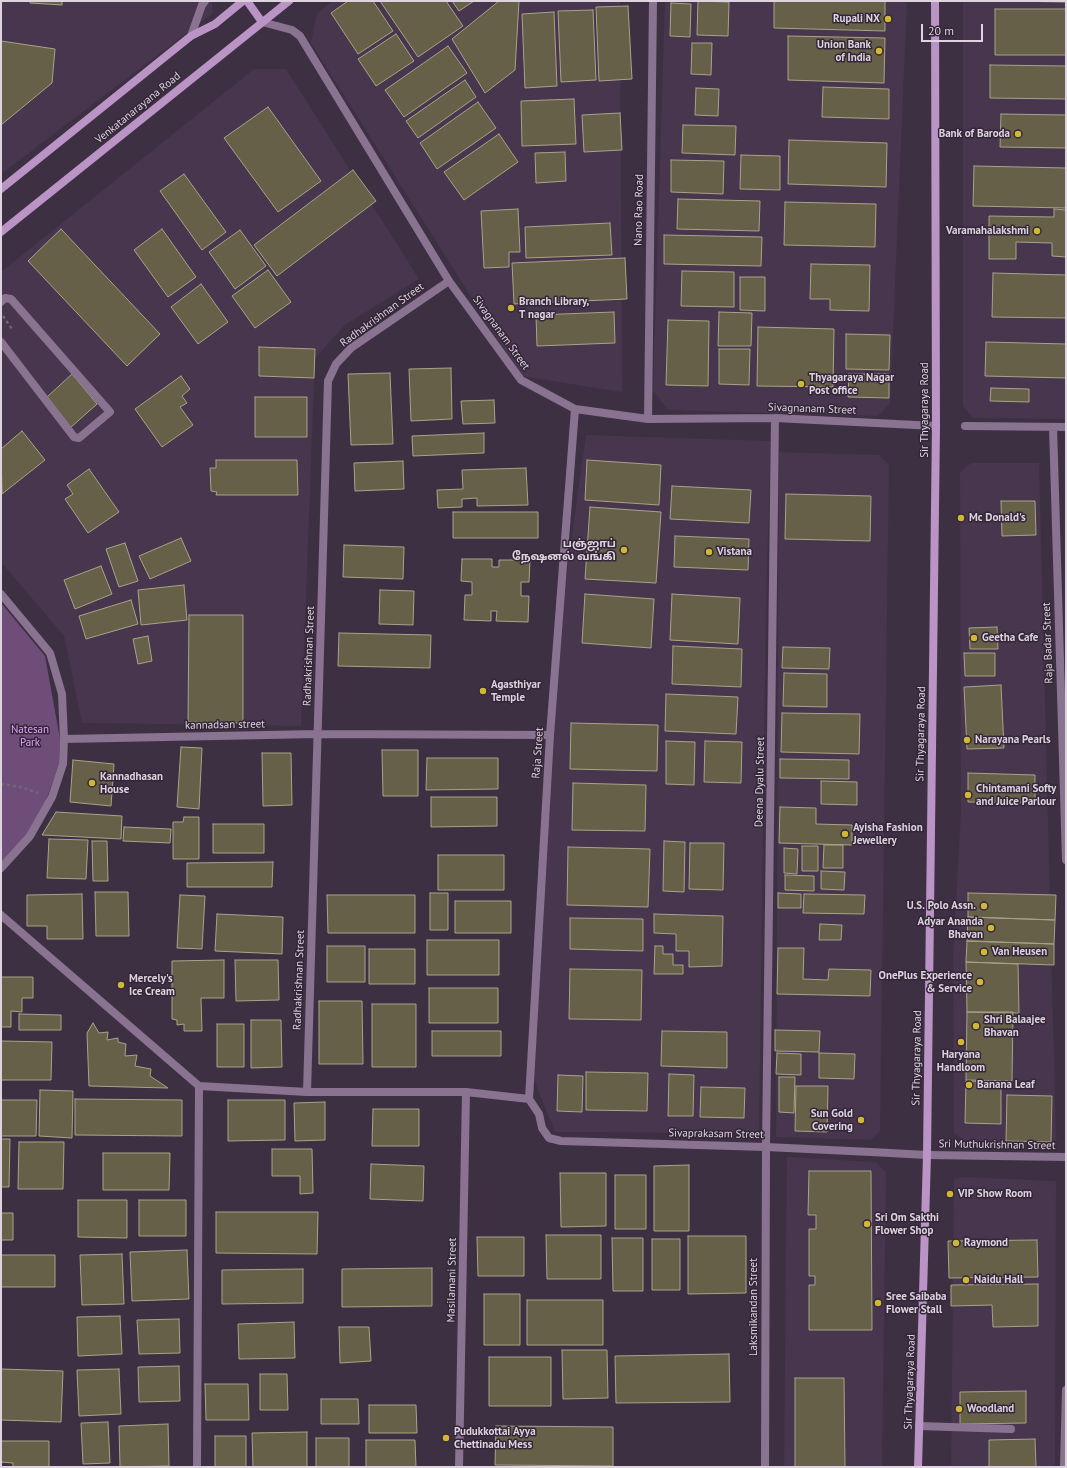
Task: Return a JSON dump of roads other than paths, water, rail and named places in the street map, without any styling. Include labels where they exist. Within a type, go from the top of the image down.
[{"type":"main road","name":"Venkatanarayana Road","points":[[1,189],[191,36],[215,24],[243,1]]},
{"type":"main road","points":[[247,1],[262,22]]},
{"type":"main road","name":"Venkatanarayana Road","points":[[1,232],[289,1]]},
{"type":"main road","name":"Sir Thyagaraya Road","points":[[918,1467],[927,1155],[936,426],[935,1]]},
{"type":"street","points":[[191,36],[202,5],[205,1]]},
{"type":"street","name":"Nano Rao Road","points":[[648,419],[653,1]]},
{"type":"street","name":"Sivagnanam Street","points":[[262,22],[292,30],[300,36],[450,280],[522,380],[576,408],[648,419],[775,418],[936,426]]},
{"type":"street","name":"Radhakrishnan Street","points":[[307,1092],[328,381],[336,364],[351,348],[450,280]]},
{"type":"street","points":[[1,302],[5,298],[11,299],[110,412],[79,438],[74,437],[1,342]]},
{"type":"street","name":"Raja Street","points":[[529,1099],[550,735],[576,408]]},
{"type":"street","name":"Deena Dyalu Street","points":[[766,1147],[775,418]]},
{"type":"street","points":[[966,426],[1066,427]]},
{"type":"street","name":"Raja Badar Street","points":[[1053,427],[1066,860]]},
{"type":"street","points":[[1,594],[50,653],[62,694],[64,739],[63,764],[52,797],[30,836],[1,868]]},
{"type":"street","name":"kannadsan street","points":[[64,739],[317,734],[550,735]]},
{"type":"street","points":[[1,915],[199,1086],[307,1092],[466,1092],[529,1099]]},
{"type":"street","points":[[197,1467],[199,1086]]},
{"type":"street","name":"Masilamani Street","points":[[459,1467],[466,1092]]},
{"type":"street","name":"Sivaprakasam Street","points":[[529,1099],[540,1114],[542,1128],[545,1133],[549,1138],[561,1141],[766,1147],[927,1155]]},
{"type":"street","name":"Laksmikandan Street","points":[[765,1467],[766,1147]]},
{"type":"street","name":"Sri Muthukrishnan Street","points":[[927,1155],[1066,1157]]},
{"type":"street","points":[[1064,1467],[1066,1390]]},
{"type":"street","points":[[919,1426],[1011,1429]]},
{"type":"place","name":"Rupali NX","points":[[888,19]]},
{"type":"place","name":"Union Bank of India","points":[[879,51]]},
{"type":"place","name":"Bank of Baroda","points":[[1018,134]]},
{"type":"place","name":"Varamahalakshmi","points":[[1037,231]]},
{"type":"place","name":"Branch Library, T nagar","points":[[511,308]]},
{"type":"place","name":"Thyagaraya Nagar Post office","points":[[801,384]]},
{"type":"place","name":"Mc Donald's","points":[[961,518]]},
{"type":"place","name":"பஞ்ஐாப் நேஷனல் வங்கி","points":[[624,550]]},
{"type":"place","name":"Vistana","points":[[709,552]]},
{"type":"place","name":"Geetha Cafe","points":[[974,638]]},
{"type":"place","name":"Agasthiyar Temple","points":[[483,691]]},
{"type":"place","name":"Narayana Pearls","points":[[967,740]]},
{"type":"place","name":"Kannadhasan House","points":[[92,783]]},
{"type":"place","name":"Chintamani Softy and Juice Parlour","points":[[968,795]]},
{"type":"place","name":"Ayisha Fashion Jewellery","points":[[845,834]]},
{"type":"place","name":"U.S. Polo Assn.","points":[[984,906]]},
{"type":"place","name":"Adyar Ananda Bhavan","points":[[991,928]]},
{"type":"place","name":"Van Heusen","points":[[984,952]]},
{"type":"place","name":"OnePlus Experience & Service","points":[[980,982]]},
{"type":"place","name":"Mercely's Ice Cream","points":[[121,985]]},
{"type":"place","name":"Shri Balaajee Bhavan","points":[[976,1026]]},
{"type":"place","name":"Haryana Handloom","points":[[961,1042]]},
{"type":"place","name":"Banana Leaf","points":[[969,1085]]},
{"type":"place","name":"Sun Gold Covering","points":[[861,1120]]},
{"type":"place","name":"VIP Show Room","points":[[950,1194]]},
{"type":"place","name":"Sri Om Sakthi Flower Shop","points":[[867,1224]]},
{"type":"place","name":"Raymond","points":[[956,1243]]},
{"type":"place","name":"Naidu Hall","points":[[966,1280]]},
{"type":"place","name":"Sree Saibaba Flower Stall","points":[[878,1303]]},
{"type":"place","name":"Woodland","points":[[959,1409]]},
{"type":"place","name":"Pudukkottai Ayya Chettinadu Mess","points":[[446,1438]]},
{"type":"park label","name":"Natesan Park","points":[[30,736]]}]
